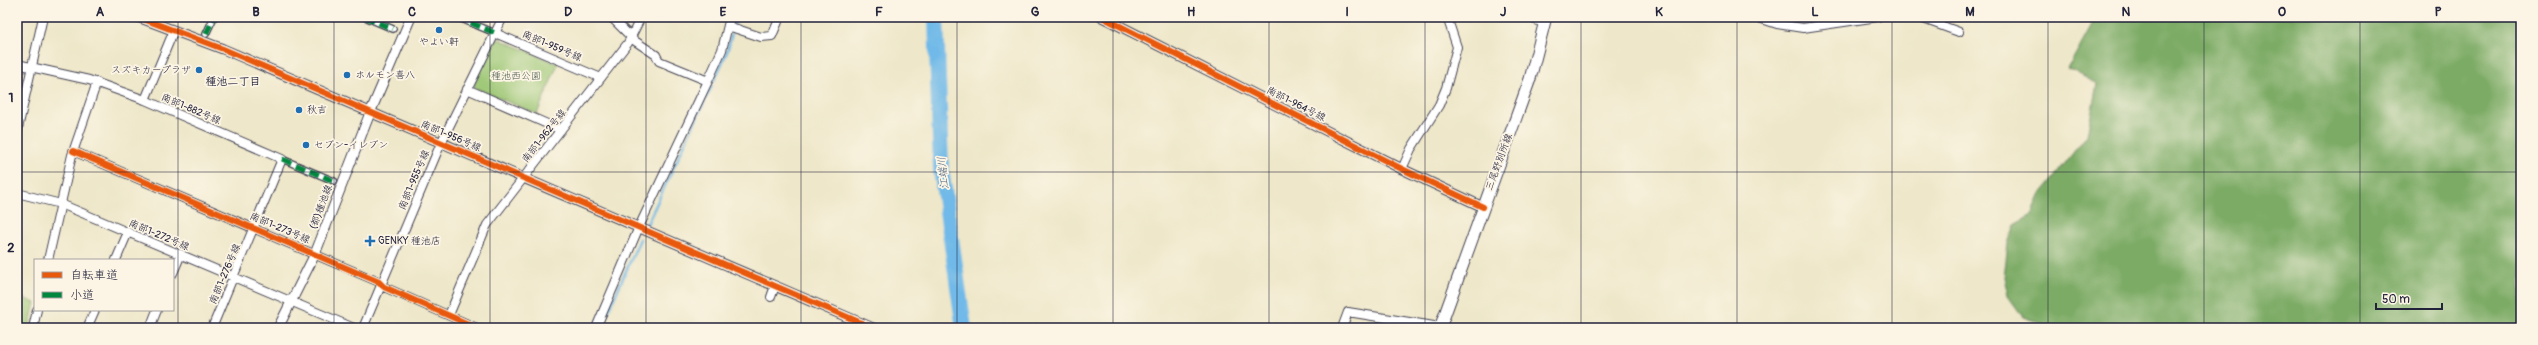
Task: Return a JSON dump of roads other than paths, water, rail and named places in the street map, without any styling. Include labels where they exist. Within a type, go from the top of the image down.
[{"type":"main road","name":"三尾野別所線","points":[[1440,327],[1530,79],[1546,21]]},
{"type":"street","points":[[17,133],[43,17]]},
{"type":"street","name":"南部1-956号線","points":[[138,17],[174,30],[873,328]]},
{"type":"street","points":[[206,34],[214,17]]},
{"type":"street","points":[[365,17],[393,29]]},
{"type":"street","name":"(都)種池線","points":[[278,328],[315,254],[370,113],[411,17]]},
{"type":"street","points":[[457,17],[494,33]]},
{"type":"street","name":"南部1-955号線","points":[[363,328],[441,143],[503,17]]},
{"type":"street","points":[[611,17],[631,38],[656,55],[659,61],[708,81]]},
{"type":"street","name":"南部1-962号線","points":[[449,315],[487,225],[524,179],[631,38],[641,17]]},
{"type":"street","points":[[596,328],[639,227],[722,50],[730,17]]},
{"type":"street","points":[[728,26],[761,37],[772,36],[780,17]]},
{"type":"street","name":"南部1-964号線","points":[[1102,17],[1402,169],[1483,207]]},
{"type":"street","points":[[1402,169],[1411,149],[1439,105],[1446,88],[1457,47],[1447,17]]},
{"type":"street","points":[[1529,17],[1546,21]]},
{"type":"street","points":[[1756,17],[1777,24],[1803,28],[1878,17]]},
{"type":"street","points":[[1918,17],[1959,32]]},
{"type":"street","points":[[145,100],[174,30]]},
{"type":"street","name":"南部1-959号線","points":[[494,33],[601,78]]},
{"type":"street","name":"南部1-882号線","points":[[17,64],[97,82],[145,100],[282,159]]},
{"type":"street","points":[[48,259],[73,151],[97,82]]},
{"type":"street","points":[[467,89],[561,130]]},
{"type":"street","name":"南部1-273号線","points":[[73,151],[315,254],[381,286],[477,328]]},
{"type":"street","points":[[254,228],[282,159],[334,181]]},
{"type":"street","name":"南部1-272号線","points":[[17,193],[61,204],[292,302],[336,325],[354,328]]},
{"type":"street","name":"南部1-276号線","points":[[212,328],[254,228]]},
{"type":"street","points":[[116,259],[128,232]]},
{"type":"street","points":[[174,271],[181,254]]},
{"type":"street","points":[[771,297],[776,286]]},
{"type":"street","points":[[33,328],[37,311]]},
{"type":"street","points":[[87,328],[95,311]]},
{"type":"street","points":[[150,328],[157,311]]},
{"type":"street","points":[[1342,328],[1348,312],[1440,327]]},
{"type":"waterway","points":[[734,17],[735,24]]},
{"type":"waterway","name":"江端川","points":[[936,17],[941,169],[964,328]]},
{"type":"waterway","points":[[714,81],[727,52],[732,33]]},
{"type":"waterway","points":[[647,224],[712,86]]},
{"type":"waterway","points":[[601,328],[640,239]]},
{"type":"place","name":"やよい軒","points":[[439,30]]},
{"type":"place","name":"スズキカープラザ","points":[[199,70]]},
{"type":"place","name":"ホルモン喜八","points":[[347,75]]},
{"type":"place","name":"秋吉","points":[[299,110]]},
{"type":"place","name":"セブン-イレブン","points":[[306,145]]},
{"type":"place","name":"GENKY 種池店","points":[[370,241]]},
{"type":"district","name":"種池二丁目","points":[[233,81]]},
{"type":"park label","name":"種池西公園","points":[[516,76]]}]
